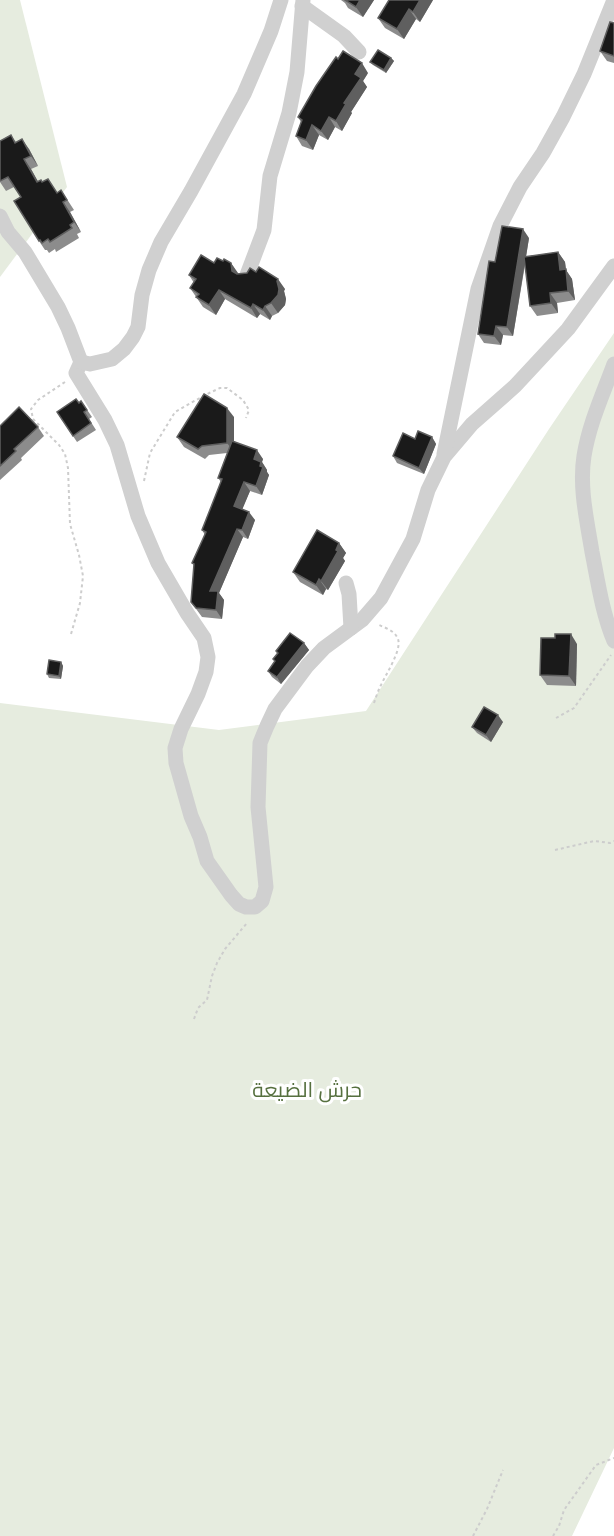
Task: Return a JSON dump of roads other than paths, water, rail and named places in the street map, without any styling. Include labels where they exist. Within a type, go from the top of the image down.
[{"type":"street","points":[[79,368],[112,359],[133,337],[138,327],[142,295],[161,242],[197,182],[244,94],[271,31],[281,0]]},
{"type":"street","points":[[0,216],[8,232],[25,252],[58,307],[68,328],[79,368],[117,445],[138,516],[158,563],[204,638],[208,657],[206,672],[181,729],[175,748],[176,763],[207,861],[239,904],[255,907],[261,901],[266,887],[258,807],[260,743],[275,709],[308,666],[324,648],[356,624],[381,598],[413,539],[428,490],[444,457],[478,289],[497,235],[520,187],[543,153],[563,117],[584,74],[614,0]]},
{"type":"street","points":[[302,3],[344,36],[359,52]]},
{"type":"street","points":[[247,275],[264,230],[270,176],[289,114],[297,72],[302,3]]},
{"type":"street","points":[[444,457],[472,424],[515,386],[568,330],[614,266]]},
{"type":"street","points":[[614,364],[586,447],[583,485],[585,515],[597,586],[614,641]]},
{"type":"street","points":[[346,583],[356,624]]},
{"type":"park label","name":"حرش الضيعة","points":[[307,1089]]}]
